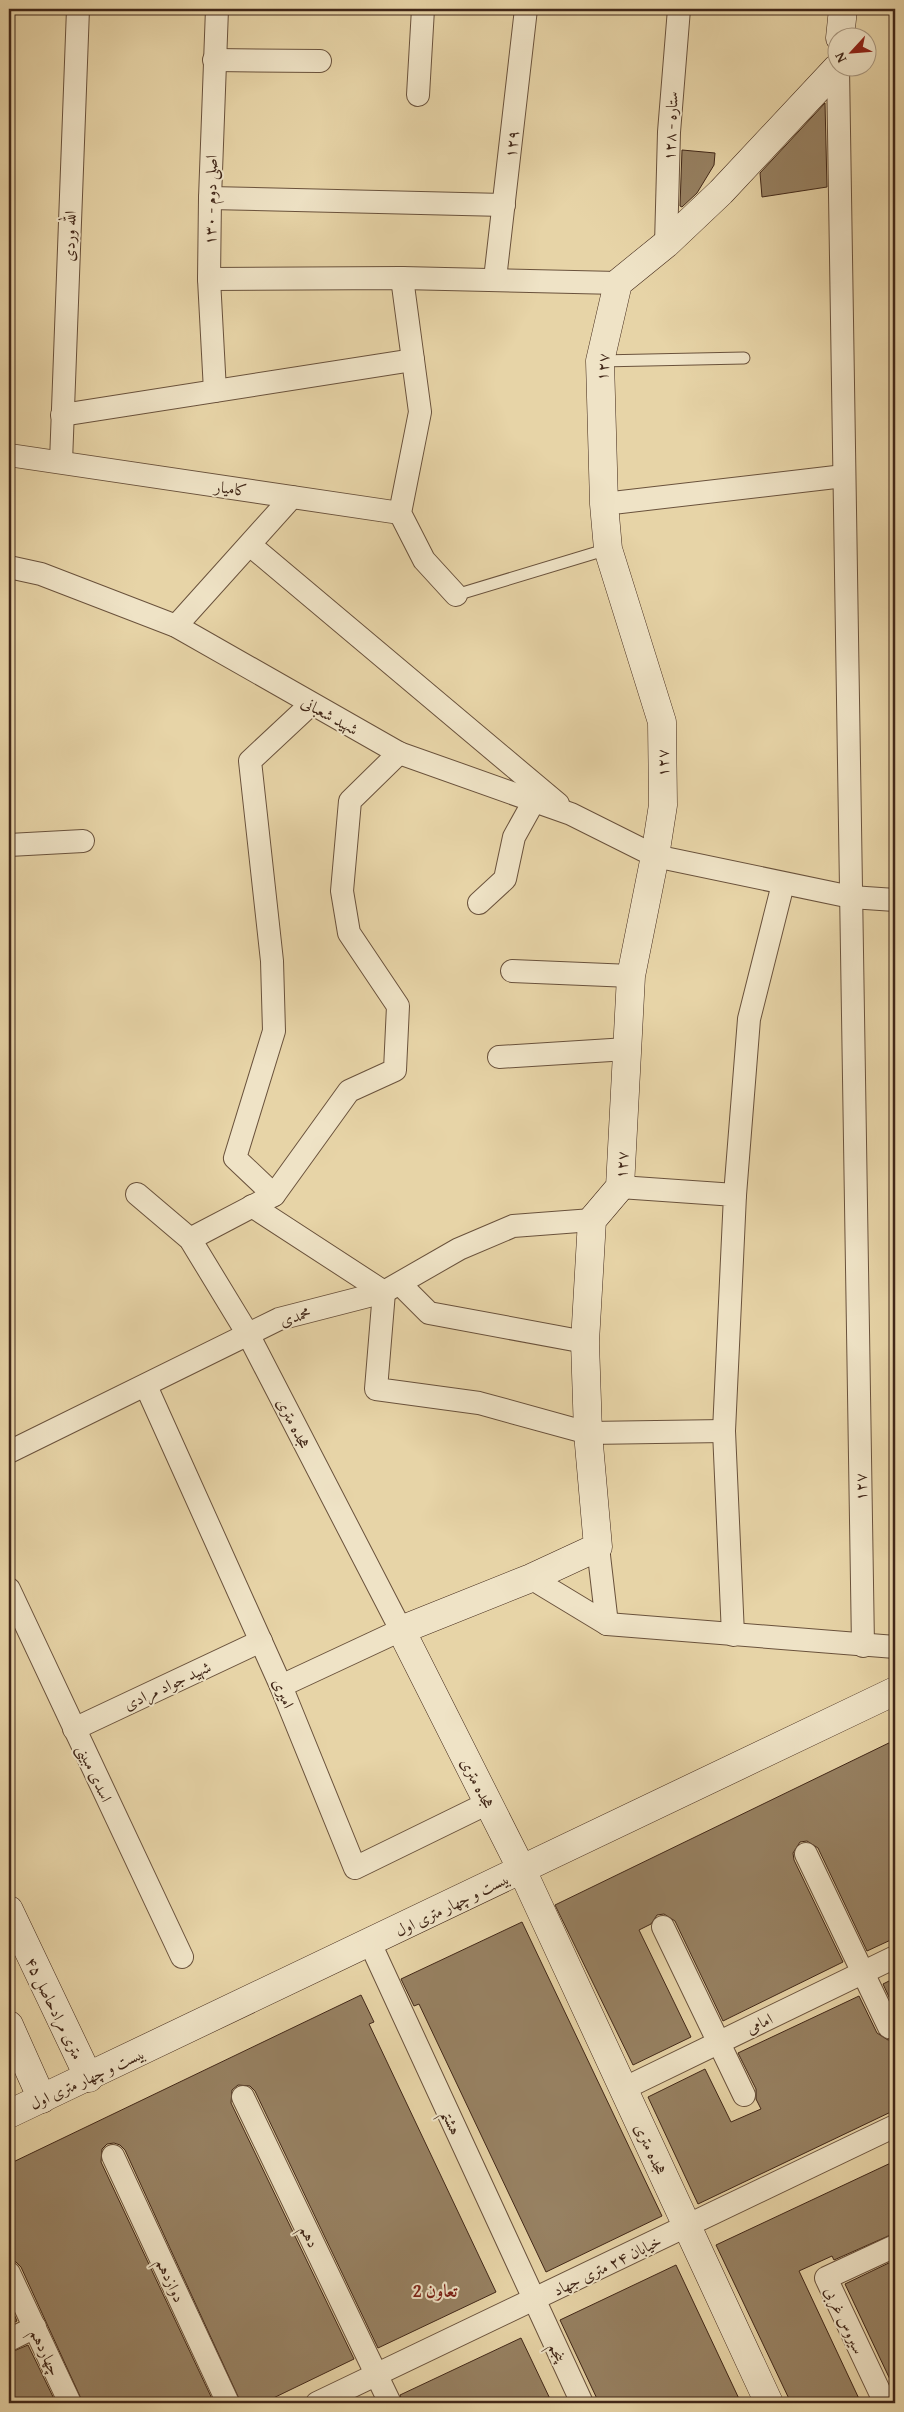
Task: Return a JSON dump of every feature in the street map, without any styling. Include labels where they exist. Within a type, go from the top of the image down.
[{"type":"street","name":"الله وردی","points":[[61,462],[78,9]]},
{"type":"street","name":"اصلی دوم - ۱۳۰","points":[[216,9],[210,198],[210,279],[216,392]]},
{"type":"street","points":[[418,96],[423,9]]},
{"type":"street","name":"۱۲۹","points":[[495,279],[526,9]]},
{"type":"street","name":"۱۲۸ - ستاره","points":[[666,244],[669,132],[679,9]]},
{"type":"street","points":[[841,28],[843,9]]},
{"type":"street","points":[[214,60],[320,61]]},
{"type":"street","name":"۱۲۷","points":[[592,1220],[620,1187],[631,976],[656,856],[663,805],[662,722],[608,549],[604,504],[600,361],[618,283],[666,244],[721,192],[828,78]]},
{"type":"street","name":"۱۲۷","points":[[837,78],[863,1646]]},
{"type":"street","points":[[210,198],[504,205]]},
{"type":"street","points":[[210,279],[402,278],[618,283]]},
{"type":"street","points":[[402,278],[420,412],[400,513],[424,560],[456,595]]},
{"type":"street","points":[[62,415],[413,360]]},
{"type":"street","name":"کامیار","points":[[9,454],[400,513]]},
{"type":"street","points":[[604,504],[844,476]]},
{"type":"street","points":[[176,626],[292,497]]},
{"type":"street","points":[[250,545],[571,814]]},
{"type":"street","name":"شهید شعبانی","points":[[9,566],[41,574],[176,626],[399,753],[571,814],[656,856],[851,897],[895,900]]},
{"type":"street","points":[[274,1195],[234,1158],[274,1031],[272,961],[250,762],[311,704]]},
{"type":"street","points":[[190,1239],[274,1195],[350,1091],[395,1070],[398,1006],[349,933],[342,891],[350,801],[399,753]]},
{"type":"street","points":[[479,903],[505,879],[514,837],[534,801]]},
{"type":"street","points":[[9,845],[84,841]]},
{"type":"street","points":[[733,1635],[724,1431],[735,1194],[749,1019],[783,884]]},
{"type":"street","points":[[512,971],[631,976]]},
{"type":"street","points":[[499,1057],[627,1049]]},
{"type":"street","points":[[620,1187],[735,1194]]},
{"type":"street","name":"هجده متری","points":[[137,1194],[190,1239],[248,1336],[401,1630],[522,1870],[769,2403]]},
{"type":"street","points":[[252,1206],[392,1288],[429,1313],[585,1342]]},
{"type":"street","points":[[592,1220],[585,1342],[588,1432],[607,1624]]},
{"type":"street","name":"محمدی","points":[[9,1452],[248,1336],[279,1319],[392,1288],[459,1249],[513,1226],[592,1220]]},
{"type":"street","points":[[392,1288],[376,1389],[479,1403],[588,1432],[724,1431]]},
{"type":"street","name":"امیری","points":[[146,1386],[281,1686],[355,1868],[488,1803]]},
{"type":"street","points":[[281,1686],[401,1630],[531,1578],[598,1547]]},
{"type":"street","points":[[531,1578],[607,1624],[863,1646],[895,1647]]},
{"type":"street","name":"اسدی مبینی","points":[[9,1589],[182,1957]]},
{"type":"street","name":"شهید جواد مرادی","points":[[74,1729],[260,1641]]},
{"type":"street","name":"بیست و چهار متری اول","points":[[9,2114],[89,2078],[895,1691]]},
{"type":"street","points":[[806,1854],[889,2026]]},
{"type":"street","name":"۴۵ متری مرادحاصل","points":[[9,1910],[89,2078]]},
{"type":"street","points":[[662,1927],[744,2095]]},
{"type":"street","name":"هشتم","points":[[370,1943],[534,2301]]},
{"type":"street","name":"امامی","points":[[623,2089],[895,1957]]},
{"type":"street","points":[[9,2025],[42,2099]]},
{"type":"street","name":"دهم","points":[[243,2097],[390,2403]]},
{"type":"street","name":"خیابان ۲۴ متری جهاد","points":[[317,2403],[534,2301],[895,2126]]},
{"type":"street","name":"دوازدهم","points":[[113,2156],[228,2403]]},
{"type":"street","name":"سیروس غربی","points":[[885,2403],[826,2278],[895,2246]]},
{"type":"street","name":"چهاردهم","points":[[9,2273],[70,2403]]},
{"type":"street","name":"پنجم","points":[[534,2301],[582,2403]]},
{"type":"street","points":[[9,2340],[35,2328]]},
{"type":"lane","points":[[600,361],[744,358]]},
{"type":"lane","points":[[456,595],[608,549]]},
{"type":"building","points":[[825,103],[827,187],[762,197],[760,173]]},
{"type":"building","points":[[682,150],[715,153],[714,165],[697,193],[682,207],[680,206]]},
{"type":"building","points":[[895,1740],[895,1938],[867,1951],[818,1848],[807,1841],[800,1842],[793,1853],[794,1860],[843,1962],[723,2021],[675,1921],[664,1914],[657,1915],[651,1924],[639,1930],[691,2037],[633,2065],[555,1905]]},
{"type":"building","points":[[522,1922],[662,2216],[546,2272],[419,2004],[414,2006],[401,1979]]},
{"type":"building","points":[[895,1978],[895,2010],[883,1984]]},
{"type":"building","points":[[361,1995],[374,2022],[369,2024],[496,2292],[378,2348],[255,2091],[250,2086],[238,2085],[232,2090],[231,2103],[354,2359],[263,2403],[241,2403],[125,2150],[120,2145],[114,2143],[107,2144],[102,2149],[101,2162],[214,2403],[83,2403],[21,2267],[16,2262],[9,2260],[9,2164]]},
{"type":"building","points":[[859,1996],[877,2033],[888,2040],[895,2038],[895,2110],[698,2204],[648,2097],[705,2069],[731,2122],[761,2109],[756,2099],[756,2089],[738,2053]]},
{"type":"building","points":[[895,2161],[895,2233],[834,2260],[832,2256],[799,2271],[861,2403],[791,2403],[716,2245]]},
{"type":"building","points":[[895,2260],[895,2390],[845,2284]]},
{"type":"building","points":[[676,2265],[741,2403],[599,2403],[560,2320]]},
{"type":"building","points":[[9,2303],[17,2321],[9,2325]]},
{"type":"building","points":[[521,2338],[552,2403],[403,2403],[400,2395]]},
{"type":"building","points":[[28,2345],[56,2403],[9,2403],[9,2353]]},
{"type":"district","name":"تعاون 2","points":[[435,2290]]}]
